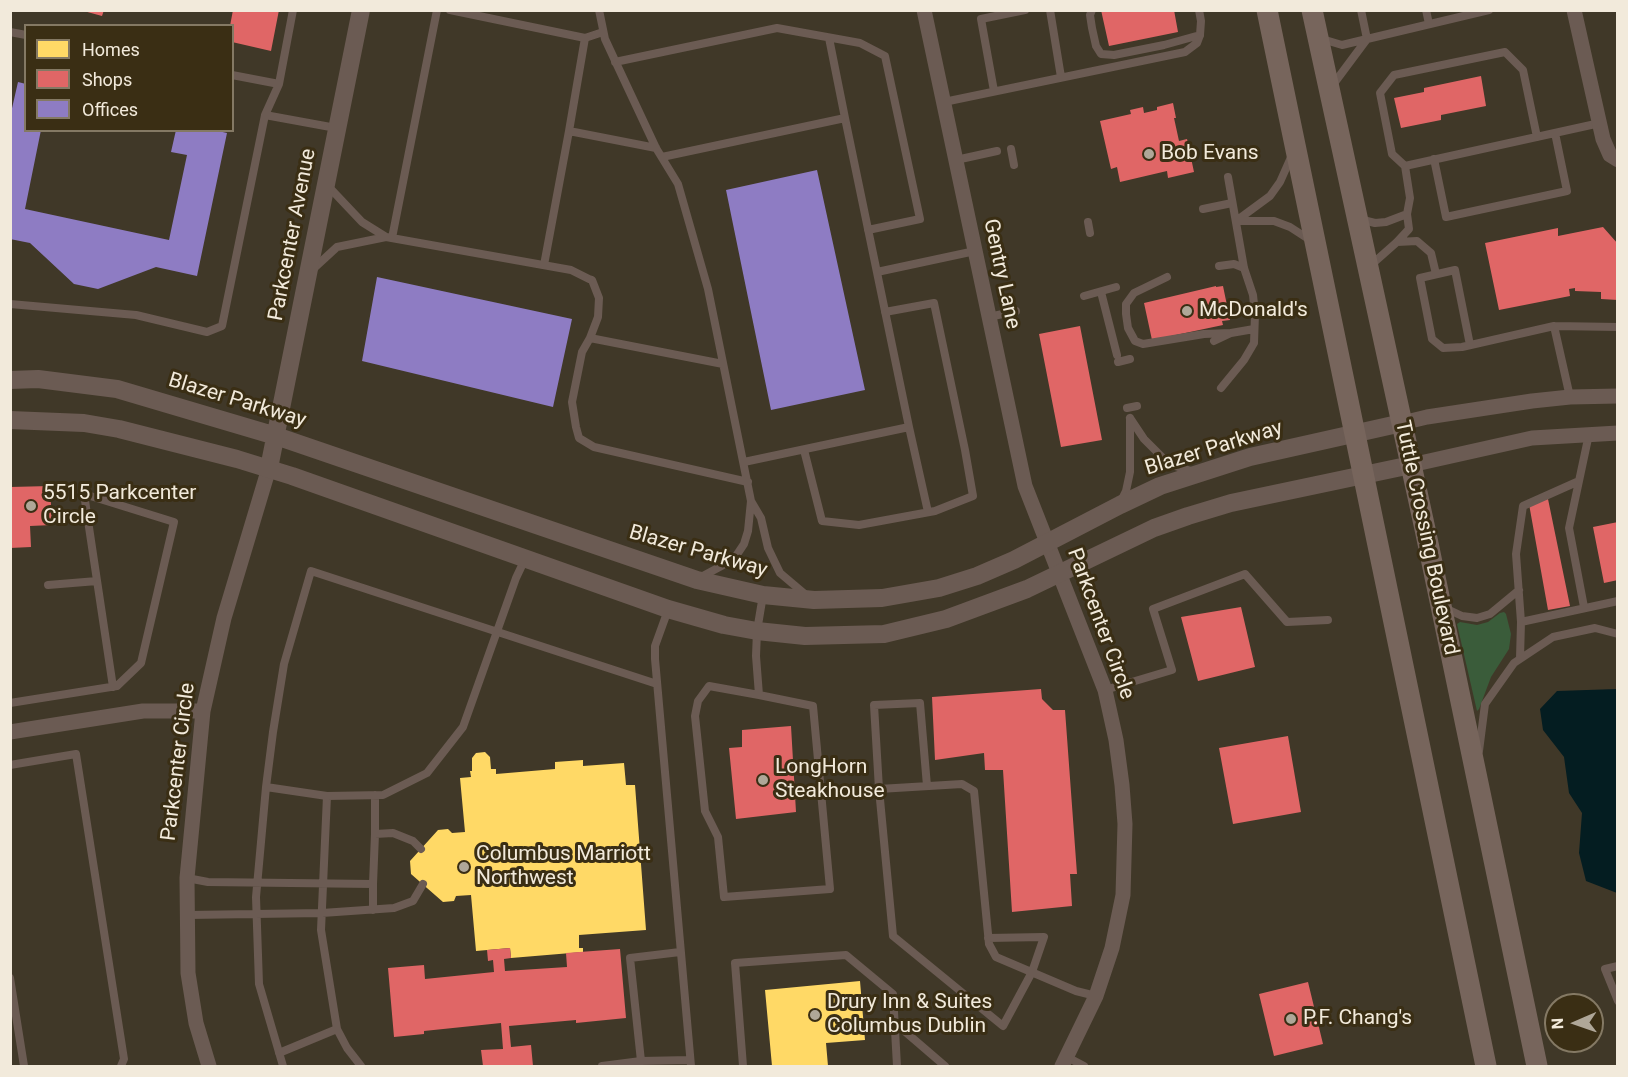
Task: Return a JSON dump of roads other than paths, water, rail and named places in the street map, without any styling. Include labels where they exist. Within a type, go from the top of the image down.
[{"type":"main road","points":[[1267,10],[1486,1066]]},
{"type":"main road","name":"Tuttle Crossing Boulevard","points":[[1312,10],[1442,607],[1538,1066]]},
{"type":"street","name":"Parkcenter Avenue","points":[[269,468],[361,10]]},
{"type":"street","name":"Gentry Lane","points":[[924,10],[1025,486],[1048,543]]},
{"type":"street","points":[[1574,10],[1603,139],[1610,155],[1617,160]]},
{"type":"street","name":"Blazer Parkway","points":[[10,380],[39,379],[117,389],[276,435],[696,579],[763,595],[814,600],[882,598],[939,588],[977,576],[1014,560],[1160,486],[1250,457],[1427,417],[1570,397],[1617,396]]},
{"type":"street","points":[[10,420],[84,423],[119,429],[269,468],[668,609],[724,625],[805,636],[860,636],[895,632],[946,620],[1027,589],[1154,528],[1231,503],[1532,438],[1617,433]]},
{"type":"street","name":"Parkcenter Circle","points":[[209,1066],[196,1023],[188,973],[187,878],[203,711],[224,618],[269,468]]},
{"type":"street","name":"Parkcenter Circle","points":[[1048,543],[1105,690],[1116,740],[1125,824],[1123,896],[1112,948],[1095,996],[1065,1062]]},
{"type":"street","points":[[10,732],[142,711],[203,711]]},
{"type":"lane","points":[[10,304],[136,315],[207,332],[222,326],[265,115],[279,84],[294,10]]},
{"type":"lane","points":[[389,237],[437,10]]},
{"type":"lane","points":[[450,10],[585,38],[603,32]]},
{"type":"lane","points":[[598,10],[603,32],[615,62],[656,148],[678,184],[708,289],[748,482],[751,501],[748,531],[744,544],[736,556],[727,563],[696,579]]},
{"type":"lane","points":[[994,91],[981,19],[1025,10]]},
{"type":"lane","points":[[1050,10],[1061,78]]},
{"type":"lane","points":[[1092,10],[1090,15],[1092,28],[1096,46],[1101,54],[1114,55],[1200,36]]},
{"type":"lane","points":[[944,102],[1185,52],[1197,43],[1200,36],[1201,21],[1198,10]]},
{"type":"lane","points":[[1329,90],[1367,39],[1361,10]]},
{"type":"lane","points":[[1426,10],[1429,24]]},
{"type":"lane","points":[[1318,38],[1342,45],[1489,10]]},
{"type":"lane","points":[[615,62],[777,28],[860,43],[885,56],[920,219],[868,230]]},
{"type":"lane","points":[[544,265],[585,38]]},
{"type":"lane","points":[[829,38],[928,512]]},
{"type":"lane","points":[[1368,267],[1409,229],[1407,214],[1410,198],[1405,166],[1392,154],[1380,93],[1394,75],[1504,52],[1523,70],[1537,137]]},
{"type":"lane","points":[[234,75],[279,84]]},
{"type":"lane","points":[[265,115],[337,128]]},
{"type":"lane","points":[[662,157],[845,118]]},
{"type":"lane","points":[[1405,166],[1600,123]]},
{"type":"lane","points":[[568,131],[656,148]]},
{"type":"lane","points":[[1434,159],[1446,217],[1567,190],[1555,133]]},
{"type":"lane","points":[[1236,221],[1270,196],[1280,182],[1295,148]]},
{"type":"lane","points":[[1011,149],[1014,165]]},
{"type":"lane","points":[[956,160],[997,152]]},
{"type":"lane","points":[[1221,388],[1244,360],[1254,343],[1255,314],[1253,295],[1244,268],[1228,177]]},
{"type":"lane","points":[[326,184],[362,222],[389,237],[571,270],[592,280],[598,298],[598,318],[582,352],[572,402],[579,438],[594,447],[748,482]]},
{"type":"lane","points":[[1203,209],[1232,203]]},
{"type":"lane","points":[[1357,218],[1375,223],[1386,222],[1407,214]]},
{"type":"lane","points":[[1236,221],[1274,221],[1290,227],[1315,243]]},
{"type":"lane","points":[[1088,222],[1090,233]]},
{"type":"lane","points":[[308,273],[337,247],[389,237]]},
{"type":"lane","points":[[1397,242],[1417,241],[1431,253],[1436,274]]},
{"type":"lane","points":[[877,272],[975,251]]},
{"type":"lane","points":[[1219,266],[1234,264],[1244,268]]},
{"type":"lane","points":[[1470,345],[1455,270],[1420,278],[1432,339],[1443,348],[1470,345],[1554,326],[1617,327]]},
{"type":"lane","points":[[1167,277],[1134,293],[1126,304],[1128,328],[1135,341],[1143,344],[1254,329]]},
{"type":"lane","points":[[1084,296],[1116,287]]},
{"type":"lane","points":[[1101,292],[1117,358],[1130,359]]},
{"type":"lane","points":[[804,450],[822,521],[859,525],[928,512],[973,496],[934,303],[885,312]]},
{"type":"lane","points":[[989,316],[1016,311]]},
{"type":"lane","points":[[1554,326],[1570,397]]},
{"type":"lane","points":[[1214,341],[1231,333]]},
{"type":"lane","points":[[590,338],[723,364]]},
{"type":"lane","points":[[1127,408],[1137,406]]},
{"type":"lane","points":[[1120,505],[1130,472],[1130,418],[1144,439],[1165,460],[1172,465],[1195,473]]},
{"type":"lane","points":[[744,462],[909,427]]},
{"type":"lane","points":[[1584,607],[1569,528],[1589,434]]},
{"type":"lane","points":[[1521,658],[1516,554],[1523,506],[1579,480]]},
{"type":"lane","points":[[10,703],[113,687],[117,686],[141,663],[174,522],[84,494],[113,687]]},
{"type":"lane","points":[[751,501],[761,518],[768,548],[780,573],[792,585],[814,600]]},
{"type":"lane","points":[[266,787],[327,796],[383,795],[427,773],[463,727],[525,558]]},
{"type":"lane","points":[[283,1066],[260,984],[258,883],[266,787],[284,664],[311,571],[657,684]]},
{"type":"lane","points":[[1105,690],[1172,670],[1153,609],[1245,574],[1287,622],[1328,620]]},
{"type":"lane","points":[[48,585],[97,581]]},
{"type":"lane","points":[[1442,607],[1462,616],[1477,618],[1490,614],[1519,590]]},
{"type":"lane","points":[[759,695],[757,631],[763,595]]},
{"type":"lane","points":[[1521,622],[1617,601]]},
{"type":"lane","points":[[602,1066],[641,1061],[690,1063],[655,646],[668,609]]},
{"type":"lane","points":[[1476,773],[1485,704],[1514,663],[1553,637],[1595,628],[1617,634]]},
{"type":"lane","points":[[710,686],[759,695],[813,706],[830,888],[724,897],[718,837],[705,811],[695,716],[698,700],[710,686]]},
{"type":"lane","points":[[927,786],[920,703],[874,705],[879,789],[893,936],[1003,1026],[1032,972],[1044,937],[988,938]]},
{"type":"lane","points":[[10,765],[76,754],[124,1059],[121,1066]]},
{"type":"lane","points":[[879,789],[962,783],[974,791],[988,938],[996,957],[1076,991],[1095,996]]},
{"type":"lane","points":[[373,910],[375,795]]},
{"type":"lane","points":[[327,796],[321,930],[337,1029],[346,1048],[361,1066]]},
{"type":"lane","points":[[375,834],[393,833],[413,841],[421,849]]},
{"type":"lane","points":[[187,878],[208,882],[373,884]]},
{"type":"lane","points":[[188,915],[322,913],[394,908],[413,902],[423,884]]},
{"type":"lane","points":[[641,1061],[630,958],[680,952]]},
{"type":"lane","points":[[743,1066],[735,963],[846,955],[893,994],[897,1066]]},
{"type":"lane","points":[[1617,966],[1605,969],[1617,1001]]},
{"type":"lane","points":[[10,978],[24,1066]]},
{"type":"lane","points":[[895,1023],[945,1066]]},
{"type":"lane","points":[[279,1053],[337,1029]]},
{"type":"lane","points":[[1065,1062],[1084,1066]]},
{"type":"water","points":[[1617,689],[1617,893],[1586,881],[1579,853],[1582,813],[1569,793],[1564,757],[1543,730],[1540,709],[1557,691]]},
{"type":"place","name":"Bob Evans","points":[[1149,154]]},
{"type":"place","name":"McDonald's","points":[[1187,311]]},
{"type":"place","name":"5515 Parkcenter Circle","points":[[31,506]]},
{"type":"place","name":"LongHorn Steakhouse","points":[[763,780]]},
{"type":"place","name":"Columbus Marriott Northwest","points":[[464,867]]},
{"type":"place","name":"Drury Inn & Suites Columbus Dublin","points":[[815,1015]]},
{"type":"place","name":"P.F. Chang's","points":[[1291,1019]]}]
